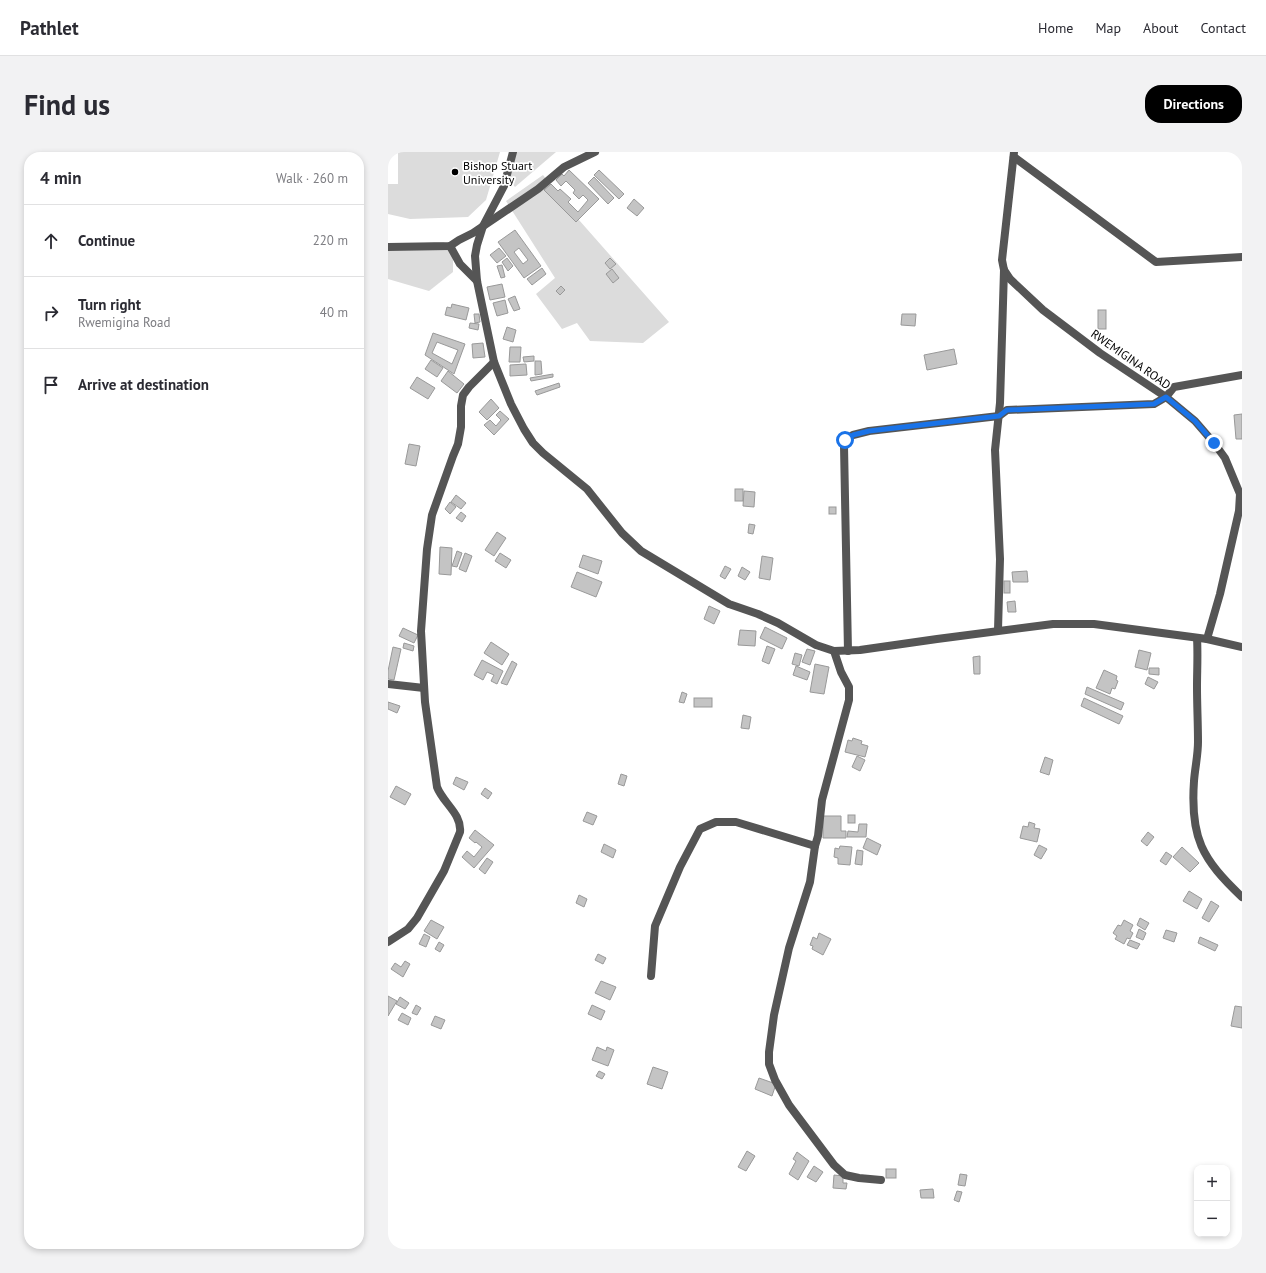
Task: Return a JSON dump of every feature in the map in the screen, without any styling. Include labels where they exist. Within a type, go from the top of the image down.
[{"type":"street","points":[[513,152],[504,186],[483,226],[475,256],[477,281],[494,362],[511,404],[533,443],[587,489],[622,533],[641,550],[729,604],[758,614],[778,623],[816,645],[834,651],[860,650],[998,630],[1053,624],[1094,624],[1207,639],[1242,647]]},
{"type":"street","points":[[388,247],[450,246],[538,189],[564,167],[595,152]]},
{"type":"street","points":[[1014,154],[1156,262],[1242,257]]},
{"type":"street","points":[[998,630],[1000,559],[995,450],[1000,403],[1004,270],[1002,260],[1014,154]]},
{"type":"street","points":[[450,246],[460,264],[477,281]]},
{"type":"street","name":"RWEMIGINA ROAD","points":[[1004,270],[1010,279],[1043,310],[1100,353],[1166,397],[1195,421],[1225,458],[1240,494],[1228,559],[1207,639]]},
{"type":"street","points":[[388,942],[408,928],[417,918],[444,871],[460,832],[461,826],[459,820],[442,797],[437,787],[424,688],[421,631],[427,549],[432,515],[458,444],[461,427],[460,406],[463,395],[469,387],[494,362]]},
{"type":"street","points":[[848,651],[845,440],[853,435],[869,431],[999,416],[1007,410],[1154,404],[1166,397],[1174,387],[1242,375]]},
{"type":"street","points":[[1197,638],[1198,742],[1194,780],[1194,822],[1198,839],[1204,853],[1213,867],[1242,897]]},
{"type":"street","points":[[834,651],[841,672],[849,687],[849,700],[822,800],[818,836],[815,846],[810,882],[789,948],[774,1015],[769,1052],[769,1064],[775,1080],[789,1105],[834,1165],[845,1174],[859,1178],[882,1180]]},
{"type":"street","points":[[388,684],[424,688]]},
{"type":"street","points":[[651,976],[655,926],[680,867],[700,829],[716,822],[736,822],[815,846]]},
{"type":"shaded area","name":"Bishop Stuart University","points":[[398,152],[500,152],[486,200],[468,217],[410,219],[388,214],[388,184],[398,184]]},
{"type":"shaded area","points":[[513,152],[556,152],[515,187],[509,180]]},
{"type":"shaded area","points":[[543,175],[579,220],[669,322],[643,343],[590,341],[577,323],[562,329],[536,294],[555,278],[506,201]]},
{"type":"shaded area","points":[[444,242],[453,254],[453,272],[429,291],[388,279],[388,245]]},
{"type":"building","points":[[569,170],[599,199],[576,222],[544,190],[551,184],[558,191],[560,189],[571,199],[568,202],[578,212],[588,200],[583,195],[579,199],[573,193],[575,190],[566,181],[561,186],[556,180],[562,174],[564,176]]},
{"type":"building","points":[[599,170],[624,194],[619,199],[594,175]]},
{"type":"building","points":[[594,177],[614,198],[608,204],[588,183]]},
{"type":"building","points":[[634,199],[644,208],[637,216],[627,208]]},
{"type":"building","points":[[515,230],[541,266],[524,278],[498,242]],"holes":[[[519,248],[528,260],[523,264],[514,252]]]},
{"type":"building","points":[[499,248],[506,256],[497,263],[490,255]]},
{"type":"building","points":[[507,258],[513,266],[508,271],[502,262]]},
{"type":"building","points":[[610,258],[616,264],[610,269],[605,263]]},
{"type":"building","points":[[502,265],[505,277],[501,278],[497,266]]},
{"type":"building","points":[[542,268],[546,274],[532,285],[527,279]]},
{"type":"building","points":[[612,269],[619,278],[613,283],[606,274]]},
{"type":"building","points":[[502,284],[505,297],[490,300],[487,287]]},
{"type":"building","points":[[561,286],[565,290],[560,295],[556,291]]},
{"type":"building","points":[[515,296],[520,309],[514,311],[508,299]]},
{"type":"building","points":[[505,300],[508,313],[497,316],[493,303]]},
{"type":"building","points":[[452,304],[469,308],[466,320],[445,315],[447,307],[451,308]]},
{"type":"building","points":[[1098,310],[1106,310],[1106,329],[1098,329]]},
{"type":"building","points":[[474,314],[479,314],[480,322],[475,323]]},
{"type":"building","points":[[902,314],[916,314],[915,326],[901,325]]},
{"type":"building","points":[[470,323],[479,324],[478,330],[469,328]]},
{"type":"building","points":[[507,327],[516,330],[513,342],[503,339]]},
{"type":"building","points":[[433,333],[465,344],[454,374],[425,355]],"holes":[[[437,342],[458,350],[452,364],[432,353]]]},
{"type":"building","points":[[483,343],[485,357],[473,358],[472,344]]},
{"type":"building","points":[[510,347],[521,347],[520,362],[509,362]]},
{"type":"building","points":[[954,349],[957,364],[927,370],[924,355]]},
{"type":"building","points":[[534,356],[534,361],[524,362],[523,357]]},
{"type":"building","points":[[431,360],[443,368],[437,377],[425,369]]},
{"type":"building","points":[[535,361],[541,361],[542,374],[535,375]]},
{"type":"building","points":[[526,364],[527,375],[510,376],[510,365]]},
{"type":"building","points":[[448,371],[464,384],[457,393],[441,381]]},
{"type":"building","points":[[553,374],[553,377],[531,381],[530,378]]},
{"type":"building","points":[[417,377],[435,388],[428,399],[410,388]]},
{"type":"building","points":[[559,383],[560,387],[537,395],[535,391]]},
{"type":"building","points":[[491,399],[499,408],[487,420],[479,412]]},
{"type":"building","points":[[500,411],[509,419],[494,435],[484,425],[490,420],[496,426],[501,420],[496,415]]},
{"type":"building","points":[[1242,414],[1242,439],[1236,439],[1234,415]]},
{"type":"building","points":[[409,444],[420,446],[416,466],[405,464]]},
{"type":"building","points":[[735,489],[743,489],[743,501],[735,501]]},
{"type":"building","points":[[744,491],[755,492],[754,507],[743,506]]},
{"type":"building","points":[[456,495],[466,503],[461,509],[451,502]]},
{"type":"building","points":[[450,502],[456,507],[450,514],[445,509]]},
{"type":"building","points":[[829,507],[836,507],[836,514],[829,514]]},
{"type":"building","points":[[461,512],[466,516],[462,522],[456,518]]},
{"type":"building","points":[[749,524],[755,525],[753,534],[748,533]]},
{"type":"building","points":[[497,532],[506,538],[494,556],[485,550]]},
{"type":"building","points":[[440,547],[452,548],[451,575],[439,574]]},
{"type":"building","points":[[457,551],[462,553],[457,567],[452,566]]},
{"type":"building","points":[[465,553],[472,556],[466,572],[459,569]]},
{"type":"building","points":[[500,553],[511,560],[506,568],[495,561]]},
{"type":"building","points":[[583,555],[602,561],[598,574],[579,567]]},
{"type":"building","points":[[762,556],[773,558],[770,580],[759,578]]},
{"type":"building","points":[[725,566],[731,569],[725,579],[720,576]]},
{"type":"building","points":[[742,567],[750,572],[745,580],[738,576]]},
{"type":"building","points":[[1027,571],[1028,582],[1013,582],[1012,572]]},
{"type":"building","points":[[577,572],[602,582],[596,597],[571,587]]},
{"type":"building","points":[[1004,581],[1010,581],[1010,593],[1004,593]]},
{"type":"building","points":[[1015,601],[1016,612],[1008,612],[1007,602]]},
{"type":"building","points":[[709,606],[720,611],[714,624],[704,619]]},
{"type":"building","points":[[765,627],[787,638],[782,649],[760,638]]},
{"type":"building","points":[[403,628],[418,635],[414,643],[399,636]]},
{"type":"building","points":[[740,630],[756,631],[755,646],[738,645]]},
{"type":"building","points":[[491,642],[509,654],[502,665],[484,653]]},
{"type":"building","points":[[404,643],[414,646],[413,651],[403,648]]},
{"type":"building","points":[[767,646],[775,649],[769,664],[762,661]]},
{"type":"building","points":[[393,647],[401,649],[394,680],[388,679],[388,671]]},
{"type":"building","points":[[807,649],[815,651],[810,665],[802,662]]},
{"type":"building","points":[[1139,650],[1151,653],[1147,670],[1135,667]]},
{"type":"building","points":[[795,653],[802,655],[799,666],[792,664]]},
{"type":"building","points":[[980,656],[980,674],[974,674],[973,657]]},
{"type":"building","points":[[482,660],[503,671],[497,684],[491,681],[494,675],[487,672],[483,680],[474,675]]},
{"type":"building","points":[[512,661],[517,664],[507,685],[501,683]]},
{"type":"building","points":[[815,664],[829,667],[824,694],[810,692]]},
{"type":"building","points":[[796,666],[810,672],[807,680],[793,675]]},
{"type":"building","points":[[1149,668],[1159,668],[1159,675],[1149,674]]},
{"type":"building","points":[[1104,670],[1117,676],[1116,680],[1118,681],[1115,689],[1112,688],[1110,694],[1096,688]]},
{"type":"building","points":[[1148,677],[1158,682],[1154,689],[1145,684]]},
{"type":"building","points":[[1087,687],[1124,703],[1121,710],[1085,694]]},
{"type":"building","points":[[682,692],[687,694],[684,703],[679,702]]},
{"type":"building","points":[[694,698],[712,698],[712,707],[694,707]]},
{"type":"building","points":[[1084,698],[1123,716],[1119,724],[1081,706]]},
{"type":"building","points":[[388,702],[400,706],[397,713],[388,709]]},
{"type":"building","points":[[743,715],[751,717],[749,729],[741,728]]},
{"type":"building","points":[[853,738],[862,741],[861,744],[868,746],[865,757],[845,752],[848,740],[852,741]]},
{"type":"building","points":[[857,756],[865,760],[860,771],[852,767]]},
{"type":"building","points":[[1045,757],[1053,760],[1049,775],[1040,772]]},
{"type":"building","points":[[621,774],[627,776],[624,786],[618,784]]},
{"type":"building","points":[[456,777],[468,782],[464,790],[453,784]]},
{"type":"building","points":[[396,786],[411,794],[405,805],[390,797]]},
{"type":"building","points":[[485,788],[492,793],[488,799],[481,794]]},
{"type":"building","points":[[587,812],[597,816],[593,825],[583,821]]},
{"type":"building","points":[[848,815],[855,815],[855,823],[848,823]]},
{"type":"building","points":[[823,816],[841,816],[841,831],[846,831],[846,838],[823,838]]},
{"type":"building","points":[[1029,822],[1035,824],[1034,828],[1040,829],[1037,842],[1020,838],[1023,826],[1028,827]]},
{"type":"building","points":[[859,824],[867,824],[866,837],[847,837],[848,831],[858,832]]},
{"type":"building","points":[[475,830],[494,845],[474,868],[462,857],[467,851],[474,857],[482,847],[469,838]]},
{"type":"building","points":[[1148,832],[1154,837],[1147,846],[1141,841]]},
{"type":"building","points":[[867,838],[881,845],[877,855],[863,848]]},
{"type":"building","points":[[604,844],[616,850],[613,858],[601,852]]},
{"type":"building","points":[[1039,845],[1047,849],[1041,859],[1034,855]]},
{"type":"building","points":[[840,846],[852,847],[850,865],[838,864],[838,858],[834,857],[835,848],[839,849]]},
{"type":"building","points":[[1182,847],[1199,863],[1190,872],[1173,857]]},
{"type":"building","points":[[857,850],[863,851],[862,865],[855,864]]},
{"type":"building","points":[[1166,852],[1172,856],[1166,865],[1160,861]]},
{"type":"building","points":[[487,858],[493,862],[485,874],[479,869]]},
{"type":"building","points":[[1189,891],[1202,899],[1197,909],[1183,901]]},
{"type":"building","points":[[579,895],[587,899],[584,907],[576,903]]},
{"type":"building","points":[[1211,901],[1219,906],[1209,922],[1202,918]]},
{"type":"building","points":[[1140,918],[1149,923],[1145,930],[1137,925]]},
{"type":"building","points":[[431,920],[444,927],[437,939],[424,931]]},
{"type":"building","points":[[1124,920],[1133,925],[1130,931],[1133,933],[1130,939],[1127,938],[1124,944],[1115,939],[1117,936],[1113,933],[1118,925],[1121,926]]},
{"type":"building","points":[[1139,929],[1146,933],[1143,940],[1136,937]]},
{"type":"building","points":[[1166,930],[1177,933],[1174,942],[1163,938]]},
{"type":"building","points":[[819,933],[831,939],[823,955],[812,949],[813,946],[810,945],[813,937],[817,939]]},
{"type":"building","points":[[424,934],[430,937],[426,947],[419,944]]},
{"type":"building","points":[[1200,937],[1218,945],[1215,951],[1198,943]]},
{"type":"building","points":[[1130,940],[1140,944],[1137,949],[1127,945]]},
{"type":"building","points":[[439,942],[444,945],[440,952],[435,949]]},
{"type":"building","points":[[598,954],[606,958],[603,964],[595,960]]},
{"type":"building","points":[[405,961],[410,964],[403,977],[391,969],[395,963],[401,967]]},
{"type":"building","points":[[601,981],[616,987],[610,1000],[595,993]]},
{"type":"building","points":[[388,996],[397,1001],[388,1016]]},
{"type":"building","points":[[400,997],[409,1003],[405,1009],[396,1004]]},
{"type":"building","points":[[416,1005],[421,1008],[417,1015],[412,1013]]},
{"type":"building","points":[[592,1005],[605,1011],[601,1020],[588,1014]]},
{"type":"building","points":[[1235,1006],[1242,1007],[1242,1028],[1231,1026]]},
{"type":"building","points":[[402,1013],[411,1018],[408,1025],[398,1020]]},
{"type":"building","points":[[435,1016],[445,1020],[441,1029],[431,1025]]},
{"type":"building","points":[[597,1047],[606,1051],[607,1047],[614,1050],[608,1066],[592,1060]]},
{"type":"building","points":[[653,1067],[668,1072],[662,1089],[647,1084]]},
{"type":"building","points":[[599,1071],[605,1074],[602,1079],[596,1076]]},
{"type":"building","points":[[759,1078],[776,1084],[772,1096],[755,1089]]},
{"type":"building","points":[[747,1151],[755,1156],[746,1171],[738,1167]]},
{"type":"building","points":[[797,1152],[809,1161],[798,1180],[789,1174],[796,1161],[793,1159]]},
{"type":"building","points":[[814,1166],[823,1172],[816,1182],[807,1177]]},
{"type":"building","points":[[886,1169],[896,1169],[896,1178],[886,1178]]},
{"type":"building","points":[[960,1174],[967,1175],[965,1186],[958,1185]]},
{"type":"building","points":[[834,1175],[843,1176],[843,1183],[847,1183],[846,1189],[833,1188]]},
{"type":"building","points":[[933,1189],[934,1198],[921,1198],[920,1190]]},
{"type":"building","points":[[957,1191],[962,1192],[959,1202],[954,1200]]},
{"type":"place","name":"Bishop Stuart University","points":[[455,172]]},
{"type":"route","points":[[845,440],[853,435],[869,431],[999,416],[1007,410],[1154,404],[1166,397],[1195,421],[1214,443]]}]
